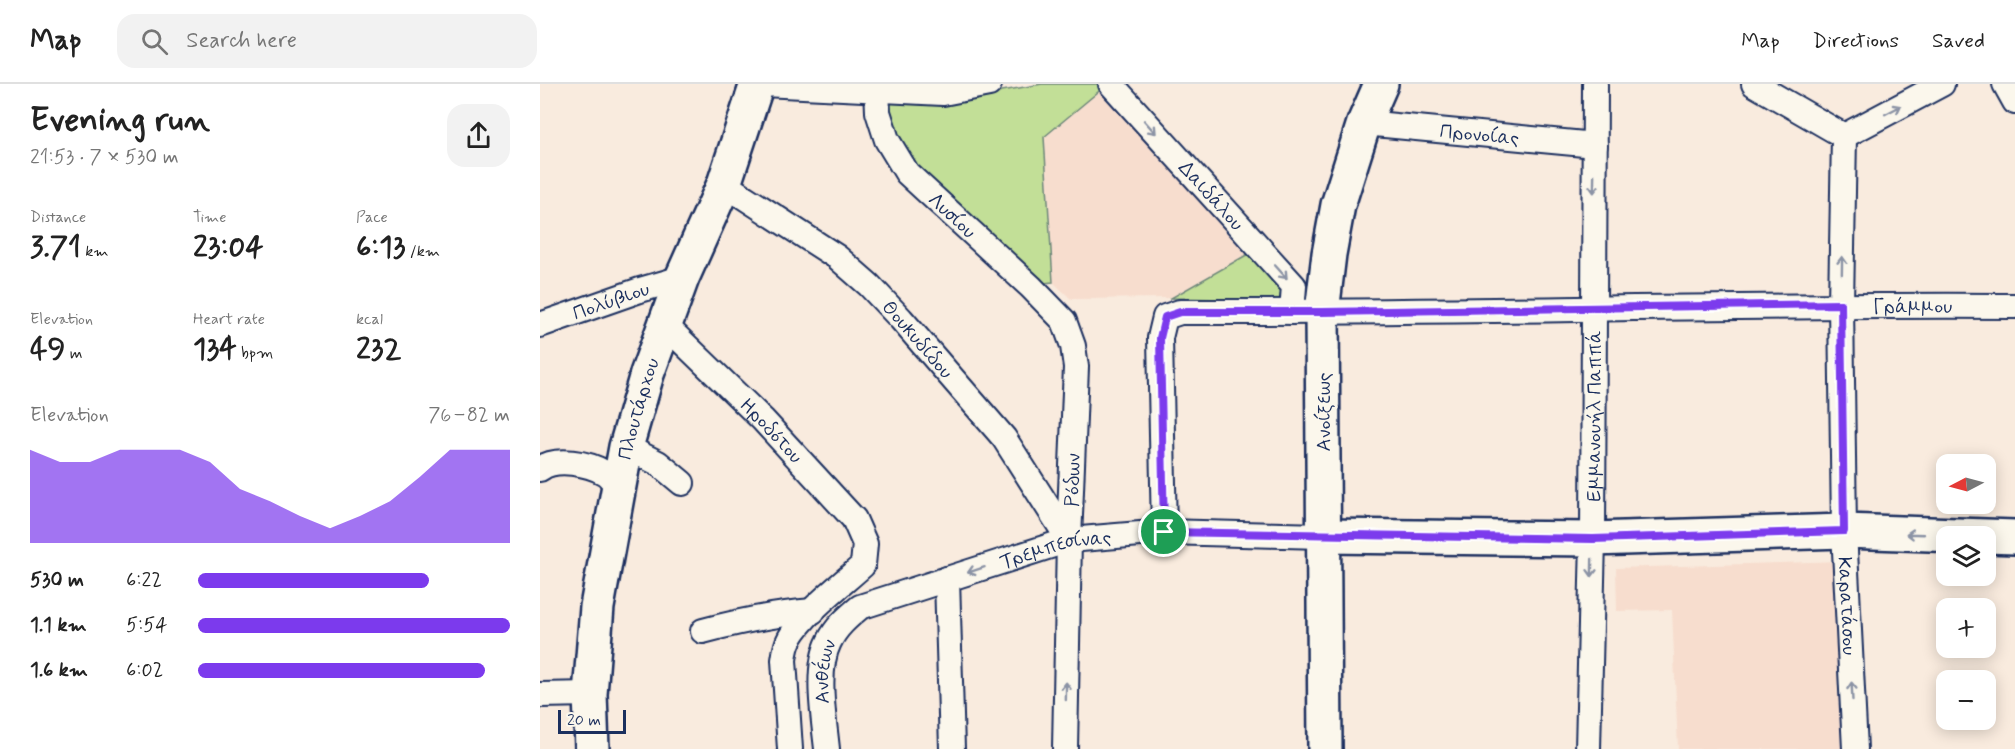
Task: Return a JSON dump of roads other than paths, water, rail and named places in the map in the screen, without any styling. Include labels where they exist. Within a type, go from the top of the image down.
[{"type":"street","name":"Πλουτάρχου","points":[[592,749],[591,694],[597,607],[626,447],[647,374],[682,278],[724,184],[757,84]]},
{"type":"street","points":[[764,84],[943,93],[989,84]]},
{"type":"street","name":"Δαιδάλου","points":[[1111,84],[1294,286],[1307,312]]},
{"type":"street","name":"Ανοίξεως","points":[[1324,749],[1323,536],[1307,312],[1329,254],[1338,206],[1364,123],[1381,84]]},
{"type":"street","name":"Εμμανουήλ Παππά","points":[[1588,749],[1593,539],[1595,84]]},
{"type":"street","points":[[1754,84],[1844,136],[1942,84]]},
{"type":"street","points":[[2005,84],[2015,102]]},
{"type":"street","name":"Λυσίου","points":[[877,88],[878,112],[887,140],[907,173],[1031,287],[1064,321]]},
{"type":"street","name":"Προνοίας","points":[[1364,123],[1595,145]]},
{"type":"street","name":"Καρατάσου","points":[[1844,136],[1841,304],[1844,531],[1855,749]]},
{"type":"street","name":"Θουκυδίδου","points":[[724,184],[837,257],[869,285],[901,318],[1004,438],[1069,540]]},
{"type":"street","name":"Πολύβιου","points":[[540,325],[640,290],[682,278]]},
{"type":"street","name":"Γράμμου","points":[[1164,532],[1160,338],[1165,317],[1180,312],[1593,309],[1841,304],[2015,306]]},
{"type":"street","name":"Ρόδων","points":[[1064,321],[1073,346],[1076,367],[1069,540],[1065,749]]},
{"type":"street","name":"Ηροδότου","points":[[665,325],[763,420],[854,519],[865,544],[863,565],[813,611]]},
{"type":"street","points":[[626,447],[658,463],[682,483]]},
{"type":"street","points":[[540,469],[546,464],[571,462],[605,473],[618,487]]},
{"type":"street","name":"Τρεμπεσίνας","points":[[860,607],[1069,540],[1164,532],[1593,539],[1844,531],[2015,537]]},
{"type":"street","points":[[947,579],[952,749]]},
{"type":"street","name":"Ανθέων","points":[[826,749],[822,673],[824,654],[838,627],[860,607]]},
{"type":"street","points":[[703,632],[742,620],[781,613],[813,611]]},
{"type":"street","points":[[790,749],[784,660],[790,636],[813,611]]},
{"type":"street","points":[[540,695],[591,694]]}]
